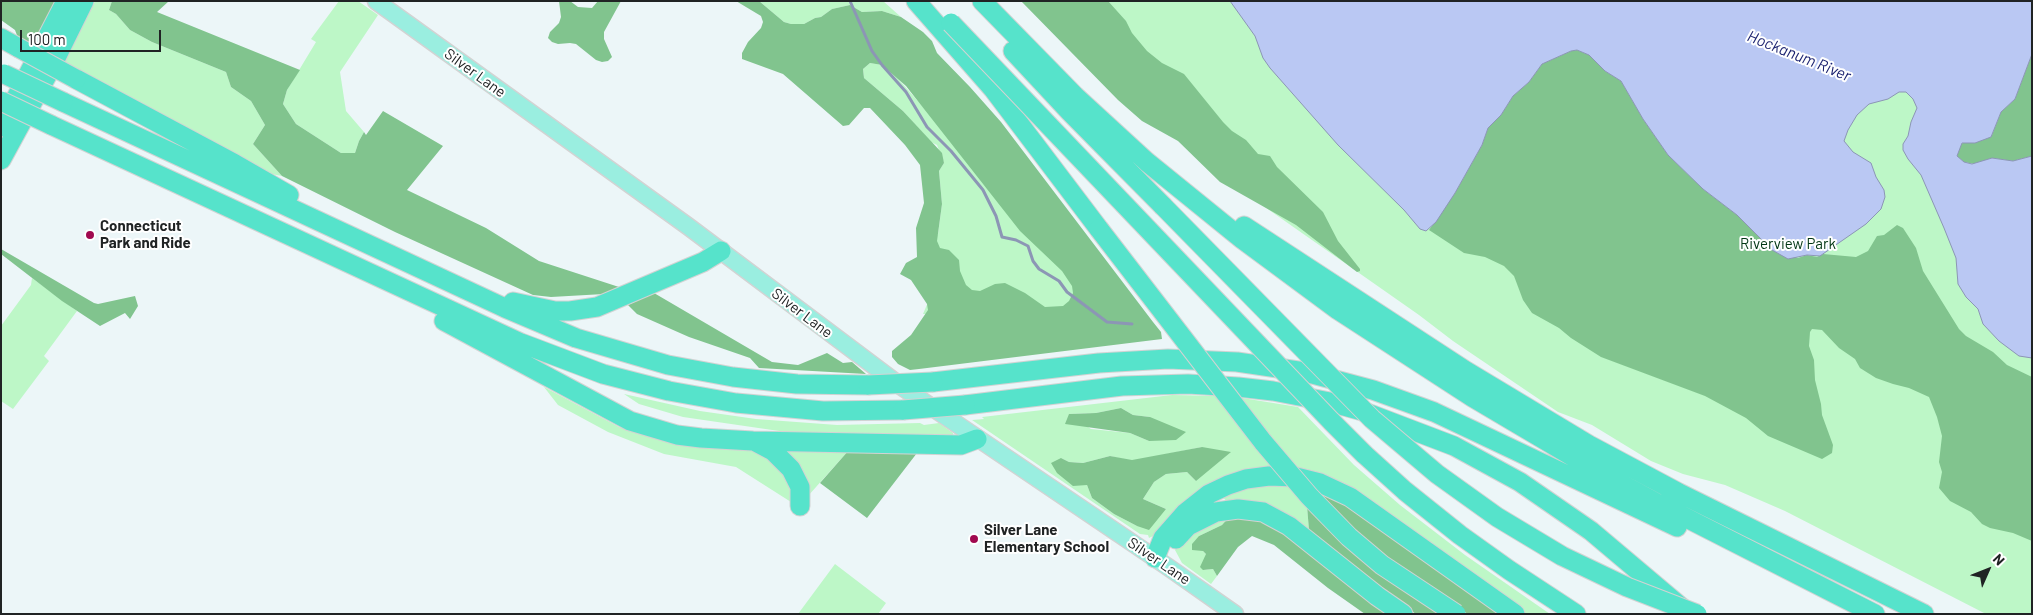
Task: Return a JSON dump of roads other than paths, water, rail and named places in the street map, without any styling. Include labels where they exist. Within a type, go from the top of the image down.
[{"type":"highway","points":[[1,127],[66,1]]},
{"type":"highway","points":[[1,160],[50,70],[84,1]]},
{"type":"highway","points":[[916,1],[947,27],[1364,454],[1405,491],[1467,540],[1520,578],[1576,614]]},
{"type":"highway","points":[[930,1],[993,89],[1300,488],[1334,523],[1369,554],[1404,580],[1456,614]]},
{"type":"highway","points":[[970,1],[1041,82],[1372,419],[1405,449],[1446,481],[1508,524],[1562,556],[1627,587],[1697,614]]},
{"type":"highway","points":[[982,1],[1074,96],[1134,152],[1193,201],[1285,272],[1367,329],[1464,391],[1608,477],[1875,614]]},
{"type":"highway","points":[[1,38],[243,168],[369,244]]},
{"type":"highway","points":[[3,74],[544,326],[637,357],[733,376],[798,384],[868,385],[933,382],[1099,363],[1168,359],[1210,360],[1304,372],[1340,380],[1402,400],[1447,418],[1807,590],[1864,614]]},
{"type":"highway","points":[[1,103],[21,110],[521,344],[611,376],[678,393],[754,406],[840,411],[903,410],[1122,386],[1188,384],[1238,387],[1274,392],[1330,402],[1362,411],[1454,446],[1526,486],[1591,531],[1690,614]]},
{"type":"highway","points":[[1134,152],[1186,183],[1246,228],[1321,278],[1548,421],[1654,480],[1924,614]]},
{"type":"highway","points":[[267,226],[326,264],[477,338],[630,421],[655,429],[686,436],[753,441],[962,445],[977,439]]},
{"type":"highway","points":[[413,266],[464,281],[517,303],[542,309],[570,311],[597,307],[611,302],[703,262],[721,251]]},
{"type":"highway","points":[[753,441],[773,451],[791,469],[800,487],[800,506]]},
{"type":"highway","points":[[1155,558],[1160,542],[1168,532],[1192,506],[1209,494],[1224,486],[1246,479],[1278,476],[1296,477],[1320,482],[1350,497],[1514,614]]},
{"type":"highway","points":[[1155,558],[1169,549],[1184,529],[1202,518],[1231,509],[1257,510],[1289,526],[1403,614]]},
{"type":"highway","points":[[1876,590],[1907,599],[1938,614]]},
{"type":"main road","name":"Silver Lane","points":[[376,1],[721,251],[878,371],[1235,614]]},
{"type":"water","name":"Hockanum River","points":[[1230,1],[2032,1],[2032,54],[2015,99],[2001,112],[1991,137],[1975,143],[1962,143],[1957,156],[1964,162],[1972,164],[1992,158],[2013,161],[2032,156],[2032,358],[2019,356],[1999,341],[1983,324],[1978,309],[1966,297],[1958,284],[1956,258],[1944,228],[1921,175],[1903,150],[1903,144],[1908,136],[1917,108],[1913,99],[1906,92],[1899,92],[1888,99],[1869,104],[1857,115],[1848,130],[1844,141],[1853,152],[1871,163],[1876,177],[1884,190],[1885,197],[1881,209],[1866,224],[1820,256],[1807,255],[1788,259],[1772,250],[1737,215],[1703,189],[1668,155],[1643,119],[1621,81],[1605,71],[1589,55],[1577,50],[1542,64],[1529,82],[1513,96],[1501,115],[1488,128],[1482,145],[1455,193],[1436,222],[1426,231],[1420,229],[1404,210],[1338,145],[1270,68],[1263,58],[1255,36]]},
{"type":"waterway","points":[[850,1],[872,51],[906,92],[927,127],[951,151],[983,190],[996,216],[1002,237],[1016,240],[1028,246],[1033,261],[1039,269],[1059,281],[1067,292],[1107,322],[1132,324]]},
{"type":"place","name":"Connecticut Park and Ride","points":[[90,235]]},
{"type":"place","name":"Silver Lane Elementary School","points":[[974,539]]},
{"type":"park label","name":"Riverview Park","points":[[1788,244]]}]
